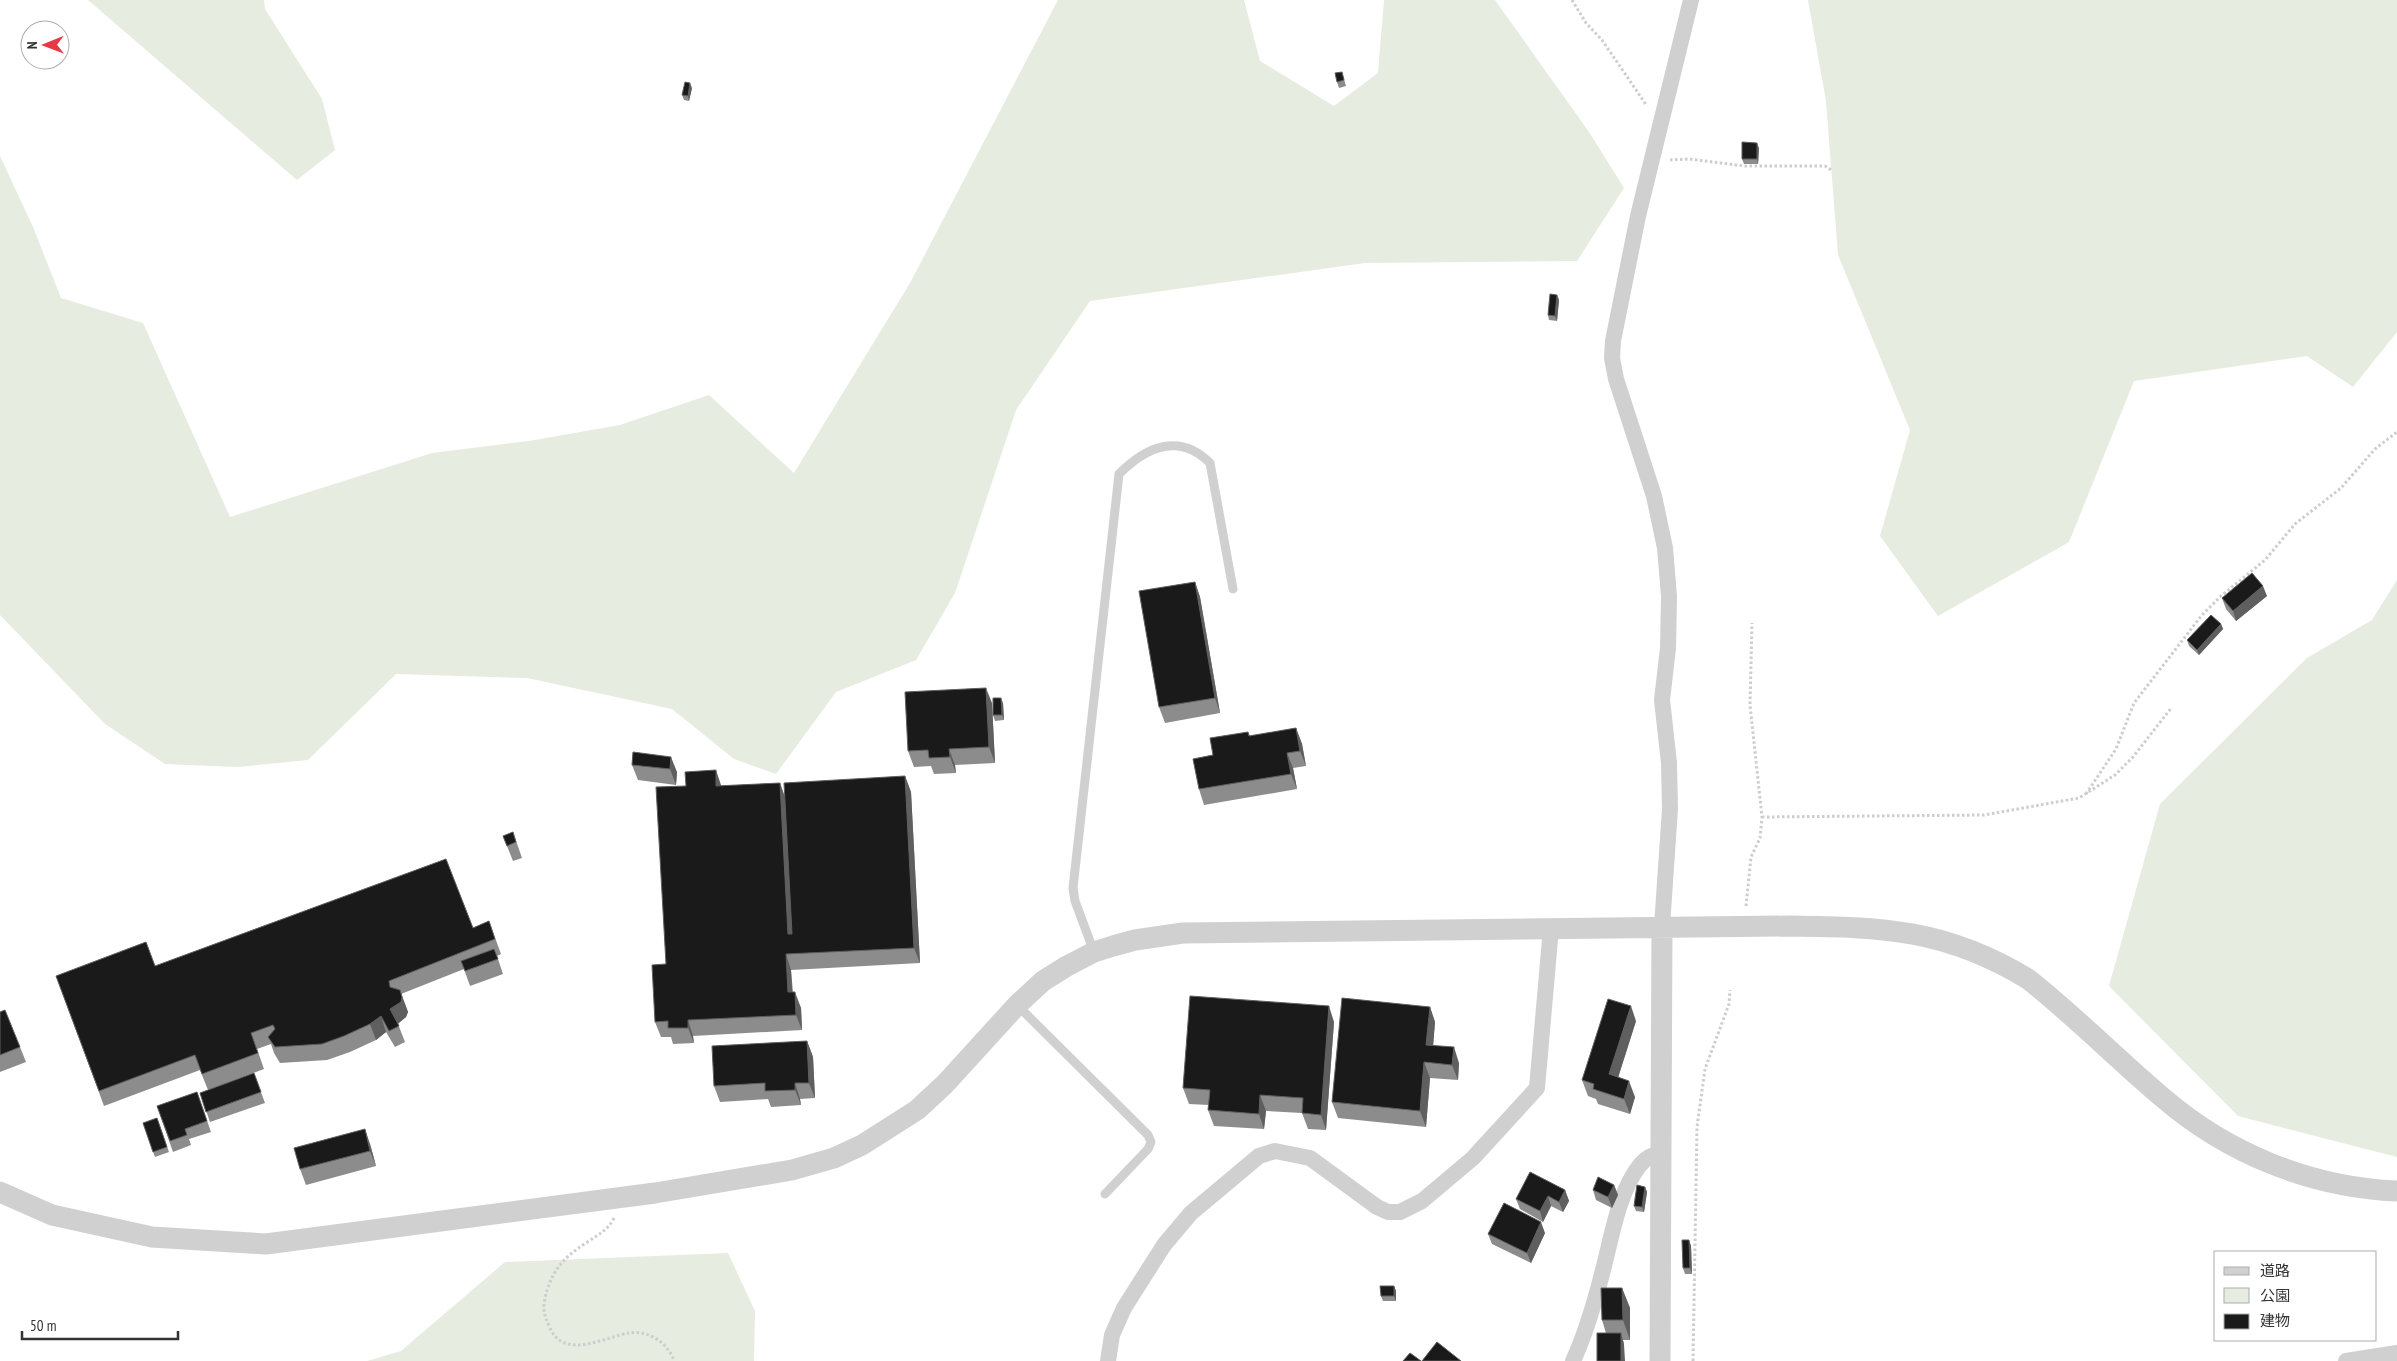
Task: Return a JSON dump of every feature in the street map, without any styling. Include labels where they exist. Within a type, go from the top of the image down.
[{"type":"street","points":[[1660,1361],[1662,926],[1670,809],[1670,763],[1662,700],[1668,639],[1669,596],[1666,558],[1654,496],[1616,379],[1612,358],[1615,331],[1652,160],[1691,0]]},
{"type":"street","points":[[0,1192],[52,1215],[152,1237],[266,1244],[612,1199],[792,1170],[834,1158],[862,1145],[917,1110],[945,1084],[1016,1005],[1043,981],[1094,952],[1135,940],[1183,934],[1662,926],[1886,928],[1949,942],[2005,965],[2028,979],[2163,1098],[2228,1144],[2259,1159],[2303,1175],[2339,1184],[2397,1190]]},
{"type":"street","points":[[1108,1361],[1112,1335],[1124,1308],[1164,1245],[1191,1213],[1259,1156],[1275,1151],[1310,1158],[1377,1207],[1388,1212],[1411,1209],[1473,1158],[1537,1088],[1551,928]]},
{"type":"street","points":[[1573,1361],[1594,1303],[1616,1216],[1640,1165],[1649,1157],[1662,1152]]},
{"type":"street","points":[[2346,1361],[2397,1353]]},
{"type":"lane","points":[[1094,952],[1075,901],[1073,888],[1119,474],[1137,456],[1162,447],[1181,446],[1198,450],[1210,463],[1233,589]]},
{"type":"lane","points":[[1016,1005],[1148,1134],[1151,1142],[1148,1149],[1105,1194]]},
{"type":"path","points":[[1572,0],[1586,23],[1602,40],[1660,125]]},
{"type":"path","points":[[1652,160],[1690,159],[1745,166],[1825,166],[1833,171]]},
{"type":"path","points":[[2086,794],[2116,749],[2134,703],[2202,615],[2221,596],[2264,560],[2296,524],[2341,488],[2374,449],[2388,436],[2397,432]]},
{"type":"path","points":[[1744,927],[1751,857],[1760,838],[1762,817],[1750,704],[1752,622]]},
{"type":"path","points":[[1762,817],[1984,815],[2079,798],[2115,775],[2133,757],[2172,707]]},
{"type":"path","points":[[1693,1361],[1697,1128],[1705,1069],[1729,1004],[1730,990]]},
{"type":"path","points":[[612,1199],[615,1216],[608,1228],[560,1262],[547,1287],[543,1311],[553,1335],[569,1344],[587,1345],[630,1332],[646,1334],[661,1340],[674,1361]]},
{"type":"green space","points":[[88,0],[264,0],[265,9],[322,99],[335,150],[297,180]]},
{"type":"green space","points":[[1058,0],[1244,0],[1260,61],[1334,106],[1378,73],[1384,0],[1495,0],[1589,132],[1624,188],[1577,261],[1365,263],[1090,301],[1016,410],[955,593],[916,660],[836,692],[776,774],[734,759],[672,709],[527,678],[396,674],[308,760],[237,767],[165,764],[105,724],[0,615],[0,156],[33,227],[61,298],[143,323],[230,517],[432,453],[529,441],[620,425],[709,395],[794,473],[910,283]]},
{"type":"green space","points":[[1808,0],[2397,0],[2397,332],[2353,387],[2307,356],[2134,381],[2069,542],[1938,616],[1880,536],[1910,430],[1838,255],[1826,101]]},
{"type":"green space","points":[[2397,580],[2397,1157],[2238,1116],[2109,986],[2160,804],[2307,658],[2372,620]]},
{"type":"green space","points":[[728,1253],[755,1311],[754,1361],[367,1361],[401,1351],[505,1262]]},
{"type":"building","points":[[1342,72],[1344,80],[1337,82],[1335,73]]},
{"type":"building","points":[[685,82],[690,83],[688,96],[682,95]]},
{"type":"building","points":[[1742,142],[1757,143],[1757,159],[1742,159]]},
{"type":"building","points":[[1550,294],[1557,295],[1555,316],[1548,315]]},
{"type":"building","points":[[2252,573],[2263,586],[2233,611],[2222,598]]},
{"type":"building","points":[[1195,582],[1215,698],[1159,707],[1139,591]]},
{"type":"building","points":[[2211,615],[2221,624],[2197,650],[2187,640]]},
{"type":"building","points":[[986,688],[989,747],[949,749],[950,757],[929,758],[928,750],[908,751],[905,692]]},
{"type":"building","points":[[993,698],[1001,698],[1002,715],[993,715]]},
{"type":"building","points":[[1296,728],[1300,751],[1287,753],[1291,774],[1199,789],[1193,759],[1213,755],[1210,738],[1248,732],[1249,736]]},
{"type":"building","points":[[633,752],[671,757],[670,769],[632,765]]},
{"type":"building","points":[[716,770],[716,786],[780,783],[788,934],[792,934],[784,783],[905,776],[914,948],[786,954],[788,992],[795,992],[796,1015],[688,1020],[688,1028],[668,1028],[668,1021],[655,1022],[652,965],[666,964],[656,787],[686,786],[685,772]]},
{"type":"building","points":[[513,832],[516,842],[507,846],[503,836]]},
{"type":"building","points":[[446,859],[473,928],[489,921],[495,939],[389,981],[390,987],[400,990],[402,997],[401,1002],[390,1009],[399,1026],[389,1031],[381,1016],[370,1024],[322,1044],[275,1047],[268,1037],[275,1029],[273,1025],[251,1033],[258,1053],[202,1074],[195,1055],[99,1091],[56,976],[146,942],[155,966]]},
{"type":"building","points":[[494,949],[498,959],[465,971],[461,961]]},
{"type":"building","points":[[1190,996],[1329,1006],[1321,1115],[1302,1113],[1303,1098],[1260,1095],[1259,1114],[1208,1110],[1210,1090],[1183,1088]]},
{"type":"building","points":[[1342,998],[1430,1007],[1426,1045],[1454,1047],[1452,1065],[1424,1062],[1420,1111],[1332,1102]]},
{"type":"building","points":[[1608,999],[1631,1006],[1609,1074],[1629,1081],[1624,1099],[1593,1089],[1594,1084],[1582,1080]]},
{"type":"building","points":[[5,1010],[20,1047],[0,1055],[0,1012]]},
{"type":"building","points":[[807,1041],[809,1083],[795,1083],[795,1090],[765,1091],[765,1083],[714,1086],[712,1046]]},
{"type":"building","points":[[254,1073],[261,1092],[206,1112],[200,1093]]},
{"type":"building","points":[[197,1092],[207,1121],[185,1129],[187,1135],[170,1141],[157,1106]]},
{"type":"building","points":[[157,1118],[167,1147],[153,1152],[143,1123]]},
{"type":"building","points":[[365,1129],[370,1151],[300,1169],[294,1148]]},
{"type":"building","points":[[1530,1172],[1565,1190],[1559,1202],[1548,1196],[1540,1211],[1516,1199]]},
{"type":"building","points":[[1598,1177],[1614,1185],[1608,1197],[1593,1190]]},
{"type":"building","points":[[1637,1185],[1645,1187],[1642,1207],[1634,1206]]},
{"type":"building","points":[[1504,1203],[1541,1222],[1527,1253],[1488,1234]]},
{"type":"building","points":[[1682,1240],[1689,1240],[1690,1268],[1683,1268]]},
{"type":"building","points":[[1380,1286],[1394,1286],[1394,1296],[1381,1296]]},
{"type":"building","points":[[1601,1288],[1622,1288],[1623,1320],[1602,1320]]},
{"type":"building","points":[[1597,1333],[1621,1333],[1621,1361],[1597,1361]]},
{"type":"building","points":[[1437,1342],[1461,1361],[1422,1361]]},
{"type":"building","points":[[1410,1353],[1421,1361],[1403,1361]]}]
